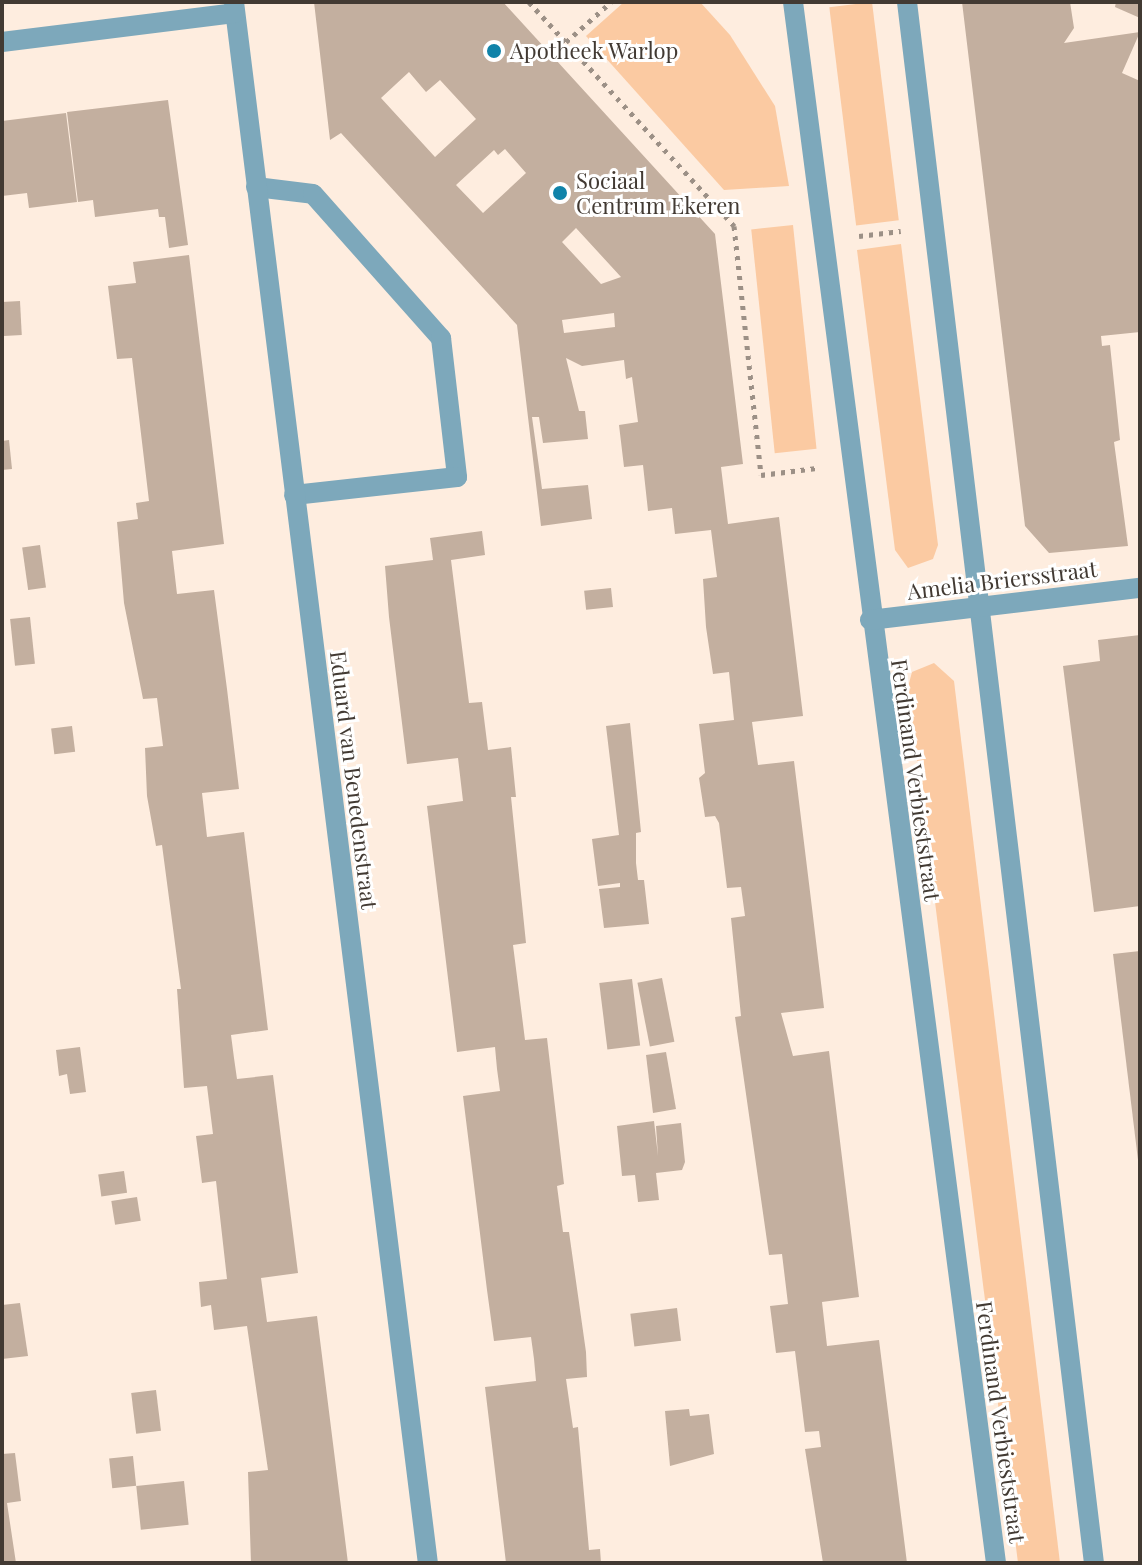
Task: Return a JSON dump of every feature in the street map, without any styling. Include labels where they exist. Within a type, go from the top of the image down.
[{"type":"street","name":"Ferdinand Verbieststraat","points":[[793,2],[870,620],[996,1563]]},
{"type":"street","points":[[907,2],[977,608],[1094,1563]]},
{"type":"street","points":[[2,42],[234,7]]},
{"type":"street","name":"Eduard van Benedenstraat","points":[[234,7],[428,1563]]},
{"type":"street","points":[[256,187],[313,194],[441,338],[457,477],[294,495]]},
{"type":"street","name":"Amelia Briersstraat","points":[[870,620],[1140,588]]},
{"type":"path","points":[[529,2],[734,226],[761,475],[851,463]]},
{"type":"path","points":[[566,42],[611,2]]},
{"type":"path","points":[[823,240],[934,227]]},
{"type":"shaded area","points":[[624,2],[700,2],[730,35],[775,106],[789,186],[724,190],[586,36]]},
{"type":"shaded area","points":[[872,2],[899,220],[856,226],[829,7]]},
{"type":"shaded area","points":[[793,225],[817,449],[775,453],[751,229]]},
{"type":"shaded area","points":[[901,244],[938,545],[933,559],[908,568],[895,550],[857,250]]},
{"type":"shaded area","points":[[934,663],[954,681],[1060,1563],[1018,1563],[908,687],[912,672]]},
{"type":"building","points":[[314,2],[503,2],[715,234],[743,464],[721,467],[728,524],[779,517],[803,716],[752,722],[758,765],[794,761],[824,1008],[781,1013],[793,1056],[829,1051],[859,1297],[822,1302],[827,1346],[879,1340],[907,1563],[823,1563],[805,1449],[821,1447],[819,1431],[805,1432],[795,1351],[776,1353],[770,1306],[788,1304],[782,1254],[769,1255],[735,1017],[741,1016],[731,918],[745,916],[741,887],[727,888],[719,823],[715,816],[705,817],[699,778],[705,773],[699,724],[734,720],[729,672],[713,674],[706,627],[703,579],[717,577],[711,530],[675,534],[672,508],[648,511],[643,465],[624,467],[619,425],[638,422],[632,377],[626,379],[624,360],[582,366],[566,358],[579,411],[585,411],[588,439],[543,443],[539,417],[532,417],[542,489],[588,485],[592,519],[541,526],[517,325],[341,133],[330,140]],"holes":[[[409,72],[426,92],[440,80],[476,119],[435,157],[381,98]],[[505,149],[526,173],[483,213],[456,185],[494,150],[498,155]],[[576,228],[621,277],[601,284],[562,242]],[[614,313],[615,327],[564,333],[562,320]]]},
{"type":"building","points":[[962,2],[1070,2],[1074,28],[1064,43],[1140,32],[1122,73],[1140,81],[1140,332],[1101,336],[1102,346],[1110,345],[1120,440],[1114,442],[1128,546],[1049,553],[1025,526]]},
{"type":"building","points":[[1116,2],[1140,2],[1140,18],[1115,7]]},
{"type":"building","points":[[168,100],[188,245],[169,248],[165,217],[159,217],[158,209],[95,217],[93,200],[78,202],[67,112]]},
{"type":"building","points":[[66,113],[77,202],[29,208],[27,193],[2,196],[2,121]]},
{"type":"building","points":[[189,255],[224,544],[172,551],[177,594],[214,590],[227,689],[239,789],[202,793],[207,837],[244,832],[268,1030],[231,1035],[237,1079],[273,1075],[298,1273],[261,1278],[267,1322],[317,1316],[348,1563],[251,1563],[248,1472],[268,1470],[247,1326],[214,1330],[211,1305],[201,1307],[199,1282],[227,1279],[216,1181],[202,1183],[196,1136],[213,1134],[207,1086],[184,1088],[177,989],[181,989],[162,845],[156,846],[147,796],[145,748],[163,746],[157,698],[143,699],[124,603],[117,522],[138,519],[136,503],[149,501],[132,358],[117,359],[108,286],[136,283],[133,262]]},
{"type":"building","points":[[20,301],[22,335],[4,336],[2,302]]},
{"type":"building","points":[[9,440],[12,469],[2,470],[2,441]]},
{"type":"building","points":[[482,531],[485,555],[451,560],[469,703],[482,702],[488,750],[511,747],[516,797],[511,797],[526,943],[513,945],[525,1040],[547,1038],[564,1184],[557,1186],[563,1232],[569,1232],[586,1352],[587,1377],[566,1379],[573,1428],[578,1427],[589,1550],[600,1549],[601,1563],[506,1563],[485,1387],[536,1381],[534,1359],[531,1337],[494,1341],[487,1290],[463,1096],[500,1091],[495,1047],[457,1052],[427,806],[463,801],[458,758],[407,764],[389,617],[385,566],[433,560],[430,538]]},
{"type":"building","points":[[40,545],[46,588],[28,590],[22,548]]},
{"type":"building","points":[[611,588],[613,607],[586,610],[584,591]]},
{"type":"building","points":[[30,617],[35,664],[15,666],[10,619]]},
{"type":"building","points":[[1140,635],[1140,906],[1094,912],[1063,666],[1100,661],[1098,640]]},
{"type":"building","points":[[630,723],[641,832],[636,833],[636,863],[638,880],[644,880],[649,924],[604,928],[599,889],[620,887],[620,883],[598,886],[592,839],[619,835],[606,726]]},
{"type":"building","points":[[72,726],[75,752],[54,754],[51,729]]},
{"type":"building","points":[[1140,951],[1140,1160],[1138,1160],[1113,954]]},
{"type":"building","points":[[662,978],[674,1042],[650,1047],[637,983]]},
{"type":"building","points":[[632,979],[640,1046],[607,1050],[599,983]]},
{"type":"building","points":[[80,1047],[86,1092],[70,1094],[67,1074],[59,1076],[56,1050]]},
{"type":"building","points":[[666,1052],[676,1109],[653,1113],[646,1055]]},
{"type":"building","points":[[654,1121],[658,1156],[656,1126],[681,1123],[685,1162],[682,1170],[656,1173],[659,1200],[638,1202],[635,1175],[622,1176],[617,1126]]},
{"type":"building","points":[[124,1171],[127,1193],[101,1196],[98,1175]]},
{"type":"building","points":[[137,1197],[141,1221],[115,1225],[111,1201]]},
{"type":"building","points":[[20,1303],[28,1356],[2,1359],[2,1305]]},
{"type":"building","points":[[677,1308],[681,1341],[634,1346],[630,1314]]},
{"type":"building","points":[[156,1390],[161,1431],[136,1434],[131,1393]]},
{"type":"building","points":[[689,1409],[690,1416],[709,1414],[714,1454],[670,1466],[665,1411]]},
{"type":"building","points":[[15,1453],[21,1501],[7,1503],[16,1563],[2,1563],[2,1454]]},
{"type":"building","points":[[133,1456],[136,1486],[112,1488],[109,1459]]},
{"type":"building","points":[[184,1481],[189,1525],[141,1530],[136,1486]]},
{"type":"place","name":"Apotheek Warlop","points":[[494,51]]},
{"type":"place","name":"Sociaal Centrum Ekeren","points":[[560,193]]}]
